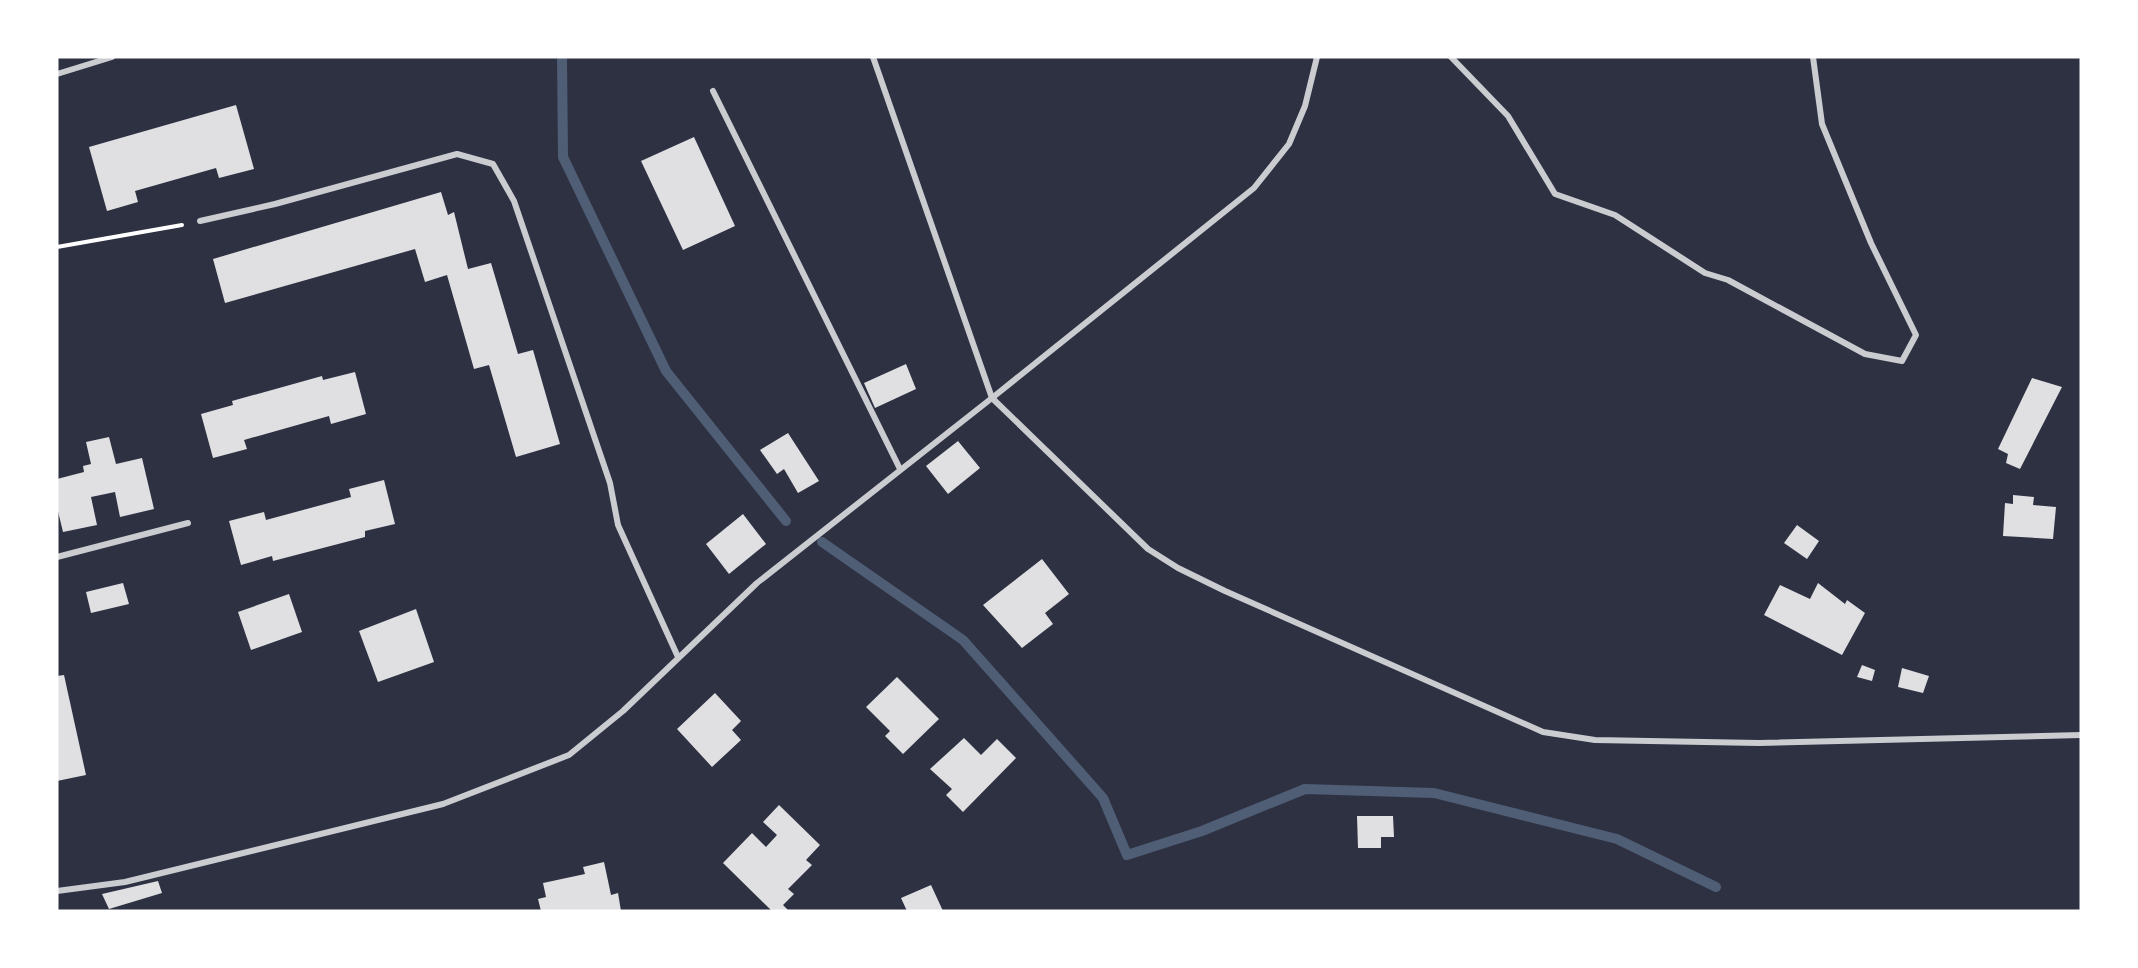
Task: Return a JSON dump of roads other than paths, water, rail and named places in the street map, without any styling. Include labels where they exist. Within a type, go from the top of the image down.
[{"type":"street","points":[[57,74],[112,57]]},
{"type":"street","points":[[873,57],[992,398],[1148,549],[1179,568],[1235,596],[1543,732],[1595,740],[1760,744],[2081,735]]},
{"type":"street","points":[[57,891],[125,882],[443,804],[569,754],[623,711],[757,583],[1254,188],[1288,144],[1305,106],[1317,57]]},
{"type":"street","points":[[1450,57],[1508,116],[1555,194],[1615,215],[1705,273],[1728,280],[1865,354],[1902,361],[1916,335],[1871,243],[1822,124],[1813,57]]},
{"type":"street","points":[[713,91],[900,470]]},
{"type":"street","points":[[200,221],[275,204],[457,154],[493,164],[514,201],[610,483],[618,525],[678,657]]},
{"type":"street","points":[[57,557],[188,523]]},
{"type":"waterway","points":[[562,57],[563,157],[666,371],[786,521]]},
{"type":"waterway","points":[[822,542],[963,640],[1103,798],[1127,855],[1202,831],[1305,789],[1434,793],[1617,839],[1716,887]]}]
